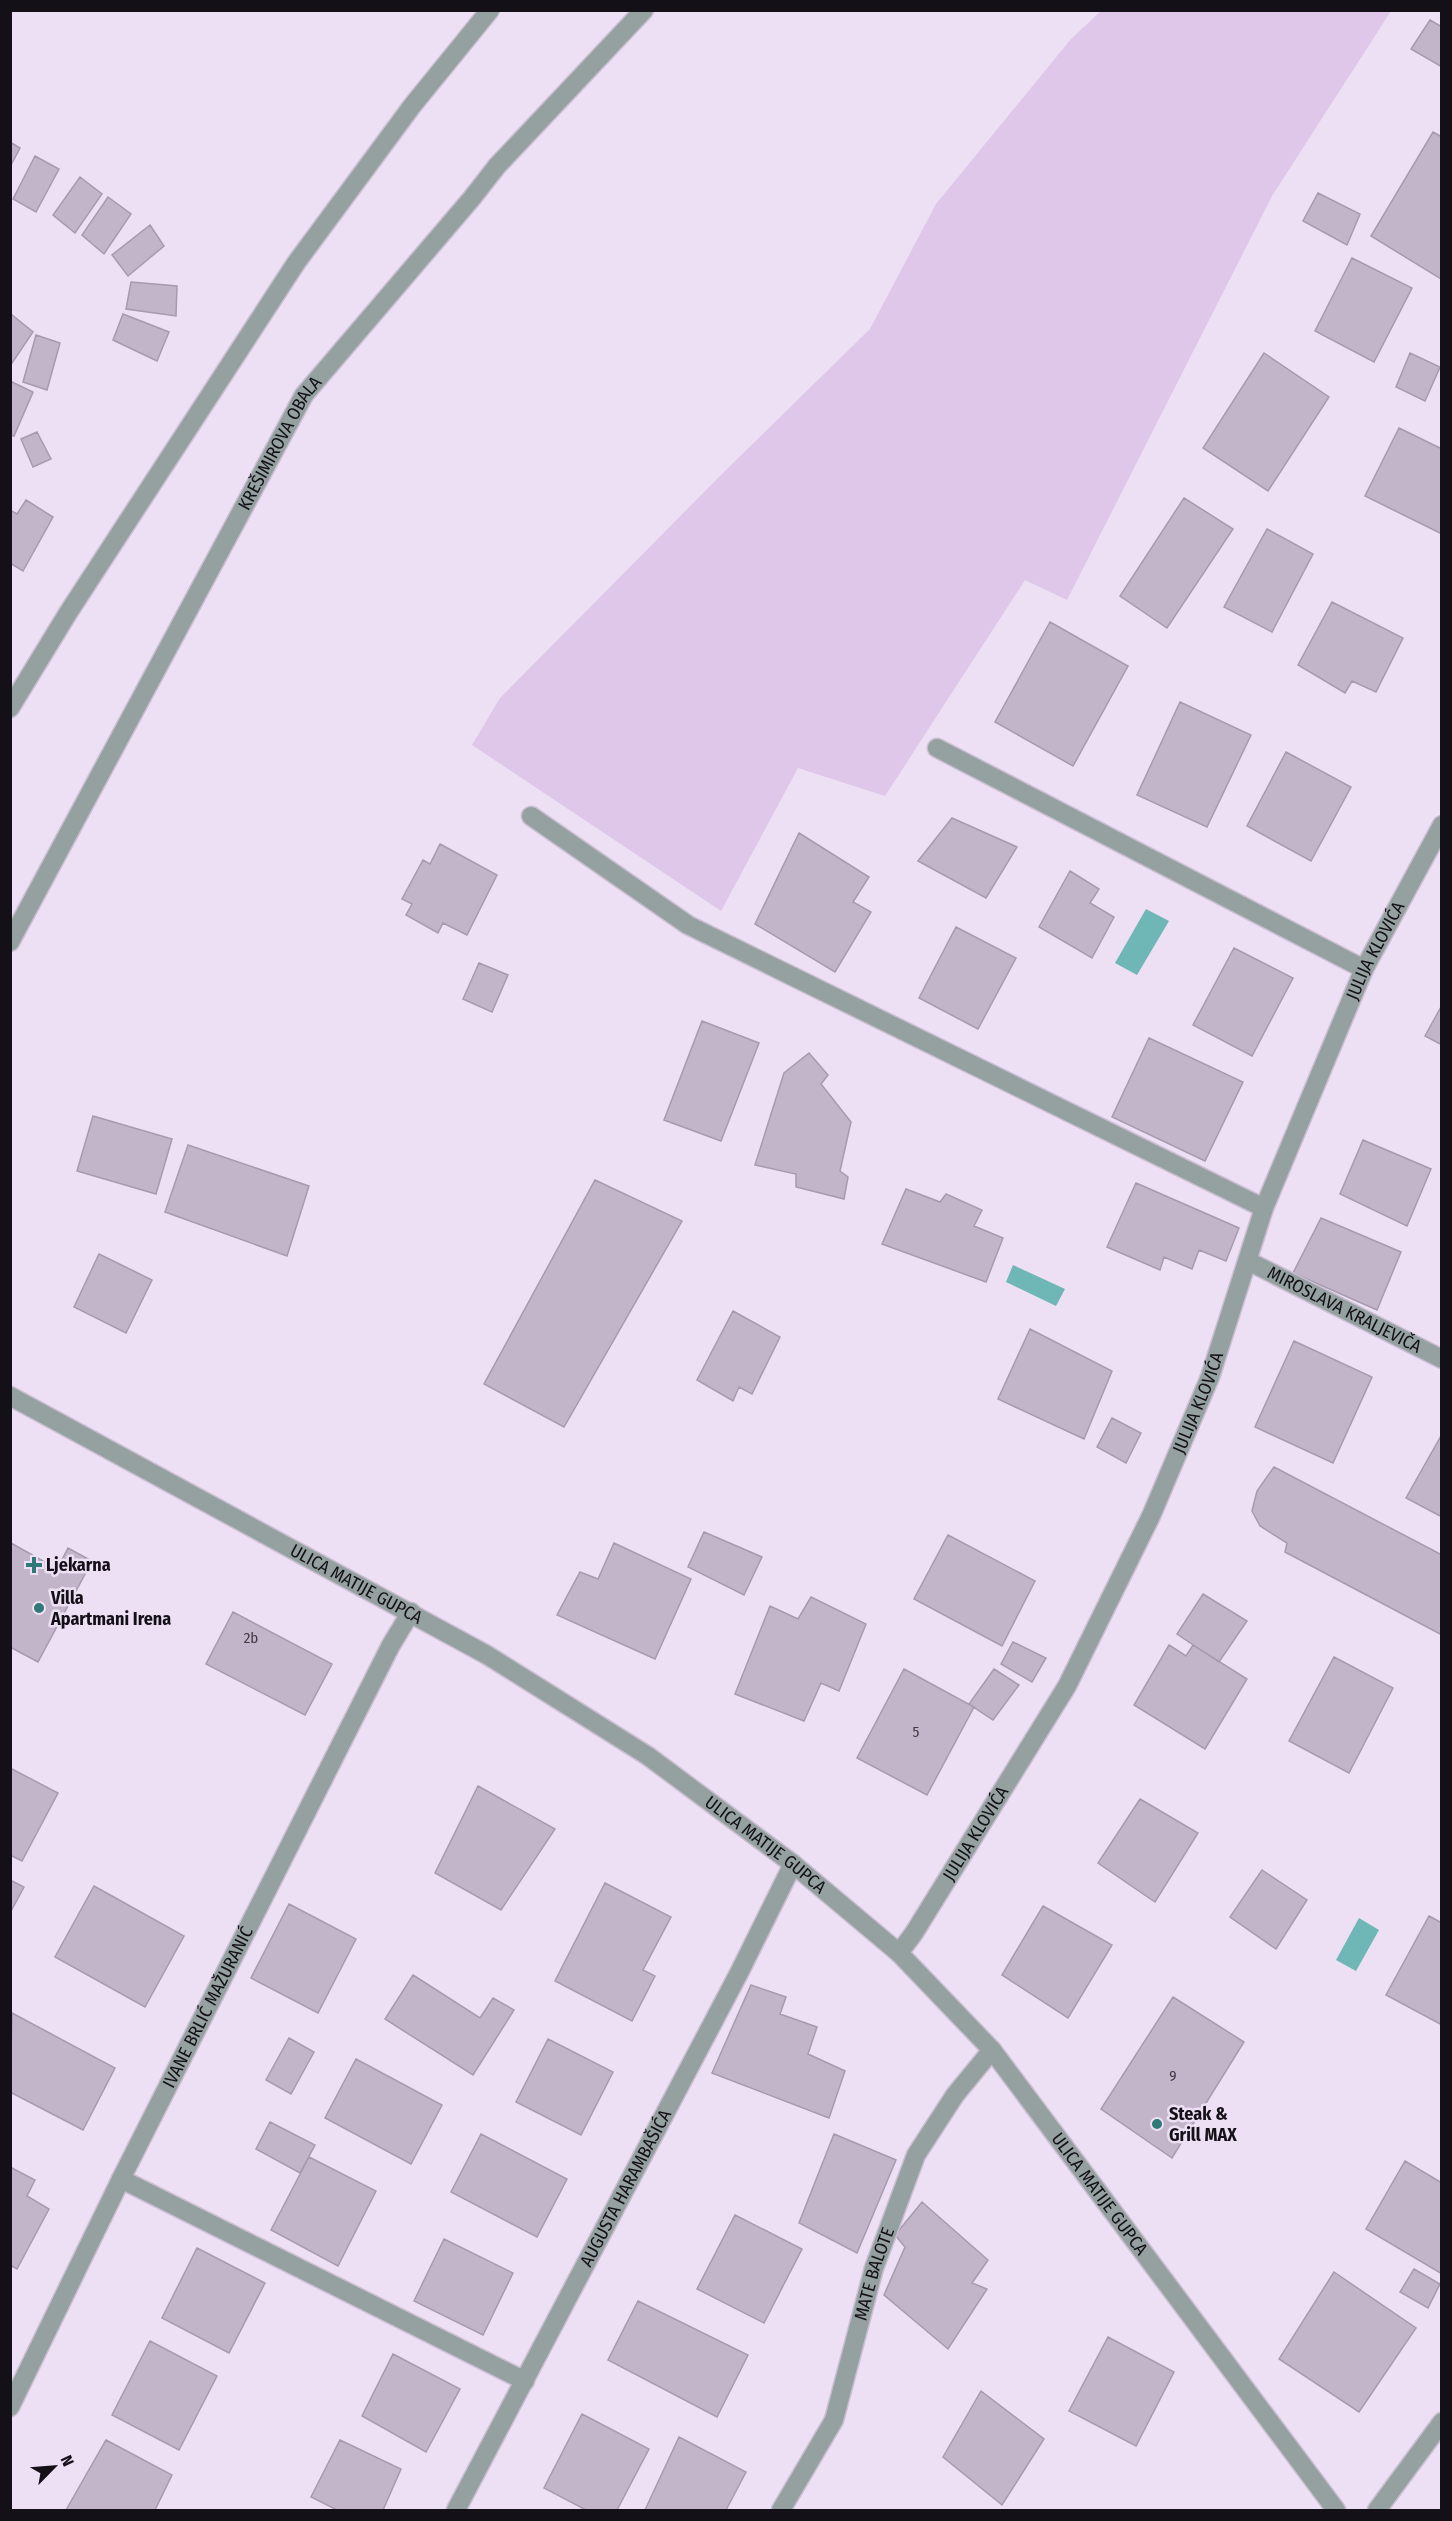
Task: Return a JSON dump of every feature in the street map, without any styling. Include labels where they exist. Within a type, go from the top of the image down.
[{"type":"street","points":[[10,708],[68,613],[296,263],[412,106],[490,10]]},
{"type":"street","name":"KREŠIMIROVA OBALA","points":[[10,942],[304,394],[497,166],[644,10]]},
{"type":"street","points":[[937,748],[1364,969]]},
{"type":"street","points":[[531,816],[688,925],[1264,1208]]},
{"type":"street","name":"JULIJA KLOVIĆA","points":[[899,1953],[914,1934],[1067,1686],[1152,1516],[1210,1377],[1264,1208],[1364,969],[1442,825]]},
{"type":"street","name":"MIROSLAVA KRALJEVIČA","points":[[1248,1262],[1442,1359]]},
{"type":"street","name":"ULICA MATIJE GUPCA","points":[[10,1396],[487,1655],[648,1756],[793,1864],[899,1953],[992,2050],[1336,2511]]},
{"type":"street","name":"IVANE BRLIĆ MAŽURANIĆ","points":[[10,2407],[121,2179],[391,1645],[411,1612]]},
{"type":"street","name":"AUGUSTA HARAMBAŠIĆA","points":[[456,2511],[776,1901],[793,1864]]},
{"type":"street","name":"MATE BALOTE","points":[[781,2511],[834,2420],[874,2268],[916,2155],[955,2095],[992,2050]]},
{"type":"street","points":[[121,2179],[525,2381]]},
{"type":"street","points":[[1377,2511],[1442,2422]]},
{"type":"shaded area","points":[[1101,11],[1391,11],[1272,196],[1067,600],[1025,580],[885,796],[798,768],[721,911],[472,745],[500,698],[722,474],[870,329],[936,204],[1071,39]]},
{"type":"shaded area","points":[[1146,909],[1169,921],[1137,975],[1115,963]]},
{"type":"shaded area","points":[[1013,1265],[1065,1289],[1056,1306],[1006,1282]]},
{"type":"shaded area","points":[[1359,1918],[1379,1930],[1356,1971],[1336,1960]]},
{"type":"building","points":[[1430,20],[1442,27],[1442,67],[1411,49]]},
{"type":"building","points":[[1433,132],[1442,137],[1441,279],[1371,236]]},
{"type":"building","points":[[10,142],[20,148],[10,167]]},
{"type":"building","points":[[35,156],[59,169],[36,212],[13,199]]},
{"type":"building","points":[[80,177],[102,194],[75,233],[53,215]]},
{"type":"building","points":[[1318,193],[1360,214],[1347,245],[1303,221]]},
{"type":"building","points":[[108,197],[131,214],[104,254],[82,235]]},
{"type":"building","points":[[150,225],[164,246],[128,276],[112,255]]},
{"type":"building","points":[[1352,258],[1412,288],[1374,362],[1315,331]]},
{"type":"building","points":[[131,282],[177,286],[176,316],[126,309]]},
{"type":"building","points":[[123,314],[169,332],[157,361],[113,340]]},
{"type":"building","points":[[10,315],[33,332],[10,366]]},
{"type":"building","points":[[36,335],[60,343],[47,390],[23,382]]},
{"type":"building","points":[[1264,353],[1329,397],[1268,491],[1203,448]]},
{"type":"building","points":[[1410,353],[1440,367],[1425,401],[1396,387]]},
{"type":"building","points":[[10,381],[33,392],[14,436],[10,435]]},
{"type":"building","points":[[1399,428],[1442,449],[1442,534],[1365,496]]},
{"type":"building","points":[[37,432],[51,459],[33,467],[21,439]]},
{"type":"building","points":[[1184,498],[1233,529],[1167,628],[1120,596]]},
{"type":"building","points":[[26,500],[53,517],[23,571],[10,563],[10,510],[17,514]]},
{"type":"building","points":[[1267,529],[1313,554],[1272,632],[1224,607]]},
{"type":"building","points":[[1332,602],[1403,638],[1376,692],[1352,681],[1345,693],[1298,665]]},
{"type":"building","points":[[1050,622],[1128,666],[1073,766],[995,722]]},
{"type":"building","points":[[1180,702],[1251,735],[1207,827],[1137,795]]},
{"type":"building","points":[[1286,752],[1351,787],[1311,861],[1247,826]]},
{"type":"building","points":[[952,818],[1017,847],[986,898],[918,861]]},
{"type":"building","points":[[799,833],[869,877],[853,902],[871,912],[835,972],[755,924]]},
{"type":"building","points":[[440,844],[497,875],[467,935],[443,923],[438,933],[406,915],[412,904],[402,899],[423,860],[430,864]]},
{"type":"building","points":[[1070,871],[1099,889],[1090,903],[1114,917],[1092,958],[1039,927]]},
{"type":"building","points":[[956,927],[1016,958],[978,1029],[919,998]]},
{"type":"building","points":[[1234,948],[1293,978],[1252,1056],[1193,1025]]},
{"type":"building","points":[[479,963],[508,975],[492,1012],[463,999]]},
{"type":"building","points":[[1442,1005],[1442,1045],[1425,1036]]},
{"type":"building","points":[[702,1021],[759,1043],[721,1141],[664,1120]]},
{"type":"building","points":[[1149,1038],[1243,1082],[1205,1161],[1112,1117]]},
{"type":"building","points":[[809,1053],[828,1075],[821,1084],[851,1122],[840,1171],[848,1177],[844,1199],[796,1187],[796,1174],[755,1165],[784,1073]]},
{"type":"building","points":[[93,1116],[172,1139],[156,1194],[77,1171]]},
{"type":"building","points":[[1363,1140],[1431,1169],[1407,1226],[1340,1194]]},
{"type":"building","points":[[188,1145],[309,1186],[287,1256],[165,1212]]},
{"type":"building","points":[[595,1180],[682,1221],[564,1427],[484,1384]]},
{"type":"building","points":[[1136,1183],[1239,1228],[1226,1261],[1199,1250],[1192,1269],[1164,1257],[1160,1270],[1107,1247]]},
{"type":"building","points":[[906,1189],[940,1202],[946,1194],[982,1210],[974,1226],[1003,1238],[986,1282],[882,1244]]},
{"type":"building","points":[[1321,1218],[1401,1252],[1377,1310],[1293,1273]]},
{"type":"building","points":[[99,1254],[152,1280],[126,1333],[74,1307]]},
{"type":"building","points":[[733,1311],[780,1337],[752,1394],[739,1387],[733,1401],[697,1380]]},
{"type":"building","points":[[1030,1329],[1112,1371],[1084,1439],[998,1399]]},
{"type":"building","points":[[1294,1341],[1372,1377],[1333,1463],[1255,1427]]},
{"type":"building","points":[[1112,1418],[1141,1433],[1126,1463],[1097,1447]]},
{"type":"building","points":[[1442,1434],[1442,1517],[1406,1498]]},
{"type":"building","points":[[1274,1467],[1442,1555],[1442,1635],[1285,1552],[1287,1543],[1260,1526],[1252,1511],[1257,1491]]},
{"type":"building","points":[[704,1532],[762,1557],[744,1595],[688,1567]]},
{"type":"building","points":[[948,1535],[1035,1581],[1002,1646],[914,1599]]},
{"type":"building","name":"Villa Apartmani Irena","points":[[11,1543],[57,1569],[68,1548],[92,1561],[38,1662],[10,1647]]},
{"type":"building","points":[[614,1543],[691,1579],[655,1659],[557,1615],[580,1572],[598,1579]]},
{"type":"building","points":[[1203,1594],[1247,1621],[1219,1662],[1177,1634]]},
{"type":"building","points":[[811,1597],[866,1624],[839,1691],[821,1683],[804,1721],[735,1694],[770,1606],[798,1619]]},
{"type":"building","points":[[233,1612],[332,1664],[305,1715],[206,1664]]},
{"type":"building","points":[[1013,1642],[1046,1658],[1032,1682],[1001,1664]]},
{"type":"building","points":[[1169,1645],[1186,1656],[1193,1645],[1247,1679],[1205,1749],[1134,1705]]},
{"type":"building","points":[[1334,1657],[1393,1688],[1349,1773],[1289,1741]]},
{"type":"building","points":[[904,1669],[974,1707],[927,1795],[857,1758]]},
{"type":"building","points":[[994,1669],[1019,1685],[993,1720],[969,1704]]},
{"type":"building","points":[[10,1768],[58,1793],[22,1861],[10,1855]]},
{"type":"building","points":[[478,1786],[555,1829],[501,1910],[435,1873]]},
{"type":"building","points":[[1140,1799],[1198,1833],[1155,1902],[1098,1863]]},
{"type":"building","points":[[1262,1870],[1307,1900],[1276,1949],[1230,1917]]},
{"type":"building","points":[[10,1880],[24,1887],[10,1913]]},
{"type":"building","points":[[605,1883],[671,1917],[643,1970],[655,1976],[632,2021],[555,1981]]},
{"type":"building","points":[[94,1886],[184,1936],[145,2007],[55,1957]]},
{"type":"building","points":[[289,1904],[356,1939],[318,2013],[251,1978]]},
{"type":"building","points":[[1043,1906],[1112,1945],[1068,2018],[1002,1975]]},
{"type":"building","points":[[1429,1916],[1442,1923],[1442,2025],[1386,1995]]},
{"type":"building","points":[[413,1975],[480,2018],[493,1998],[514,2010],[473,2075],[385,2019]]},
{"type":"building","points":[[751,1985],[786,1997],[780,2014],[817,2027],[808,2054],[845,2071],[829,2118],[712,2073]]},
{"type":"building","points":[[1173,1997],[1244,2042],[1172,2158],[1101,2109]]},
{"type":"building","points":[[12,2013],[115,2068],[83,2130],[10,2092]]},
{"type":"building","points":[[289,2038],[314,2052],[291,2094],[266,2080]]},
{"type":"building","points":[[548,2039],[613,2072],[581,2135],[516,2102]]},
{"type":"building","points":[[356,2059],[442,2105],[411,2164],[325,2118]]},
{"type":"building","points":[[270,2122],[315,2145],[300,2173],[256,2149]]},
{"type":"building","points":[[481,2134],[567,2179],[537,2237],[451,2192]]},
{"type":"building","points":[[834,2134],[896,2160],[857,2253],[799,2223]]},
{"type":"building","points":[[309,2157],[376,2191],[338,2266],[271,2230]]},
{"type":"building","points":[[1405,2161],[1442,2183],[1442,2274],[1366,2229]]},
{"type":"building","points":[[10,2167],[35,2180],[27,2196],[49,2209],[17,2269],[10,2265]]},
{"type":"building","points":[[922,2202],[988,2260],[972,2283],[987,2289],[948,2349],[884,2295],[905,2247],[895,2235]]},
{"type":"building","points":[[735,2215],[802,2249],[764,2323],[697,2289]]},
{"type":"building","points":[[444,2239],[513,2273],[483,2335],[414,2301]]},
{"type":"building","points":[[197,2248],[265,2283],[229,2353],[162,2318]]},
{"type":"building","points":[[1414,2269],[1440,2284],[1428,2308],[1400,2292]]},
{"type":"building","points":[[1334,2272],[1416,2328],[1359,2412],[1279,2359]]},
{"type":"building","points":[[638,2301],[748,2355],[717,2417],[608,2360]]},
{"type":"building","points":[[1108,2337],[1174,2372],[1136,2446],[1069,2411]]},
{"type":"building","points":[[150,2341],[217,2376],[179,2450],[112,2415]]},
{"type":"building","points":[[393,2354],[460,2389],[426,2452],[362,2416]]},
{"type":"building","points":[[981,2391],[1044,2439],[1002,2505],[943,2457]]},
{"type":"building","points":[[582,2414],[649,2449],[617,2510],[586,2510],[544,2488]]},
{"type":"building","points":[[679,2437],[746,2472],[726,2510],[645,2510]]},
{"type":"building","points":[[106,2440],[172,2475],[155,2510],[66,2510]]},
{"type":"building","points":[[340,2440],[401,2469],[383,2510],[337,2510],[311,2497]]},
{"type":"place","name":"Ljekarna","points":[[34,1565]]},
{"type":"place","name":"Villa Apartmani Irena","points":[[39,1608]]},
{"type":"place","name":"Steak & Grill MAX","points":[[1157,2124]]}]
